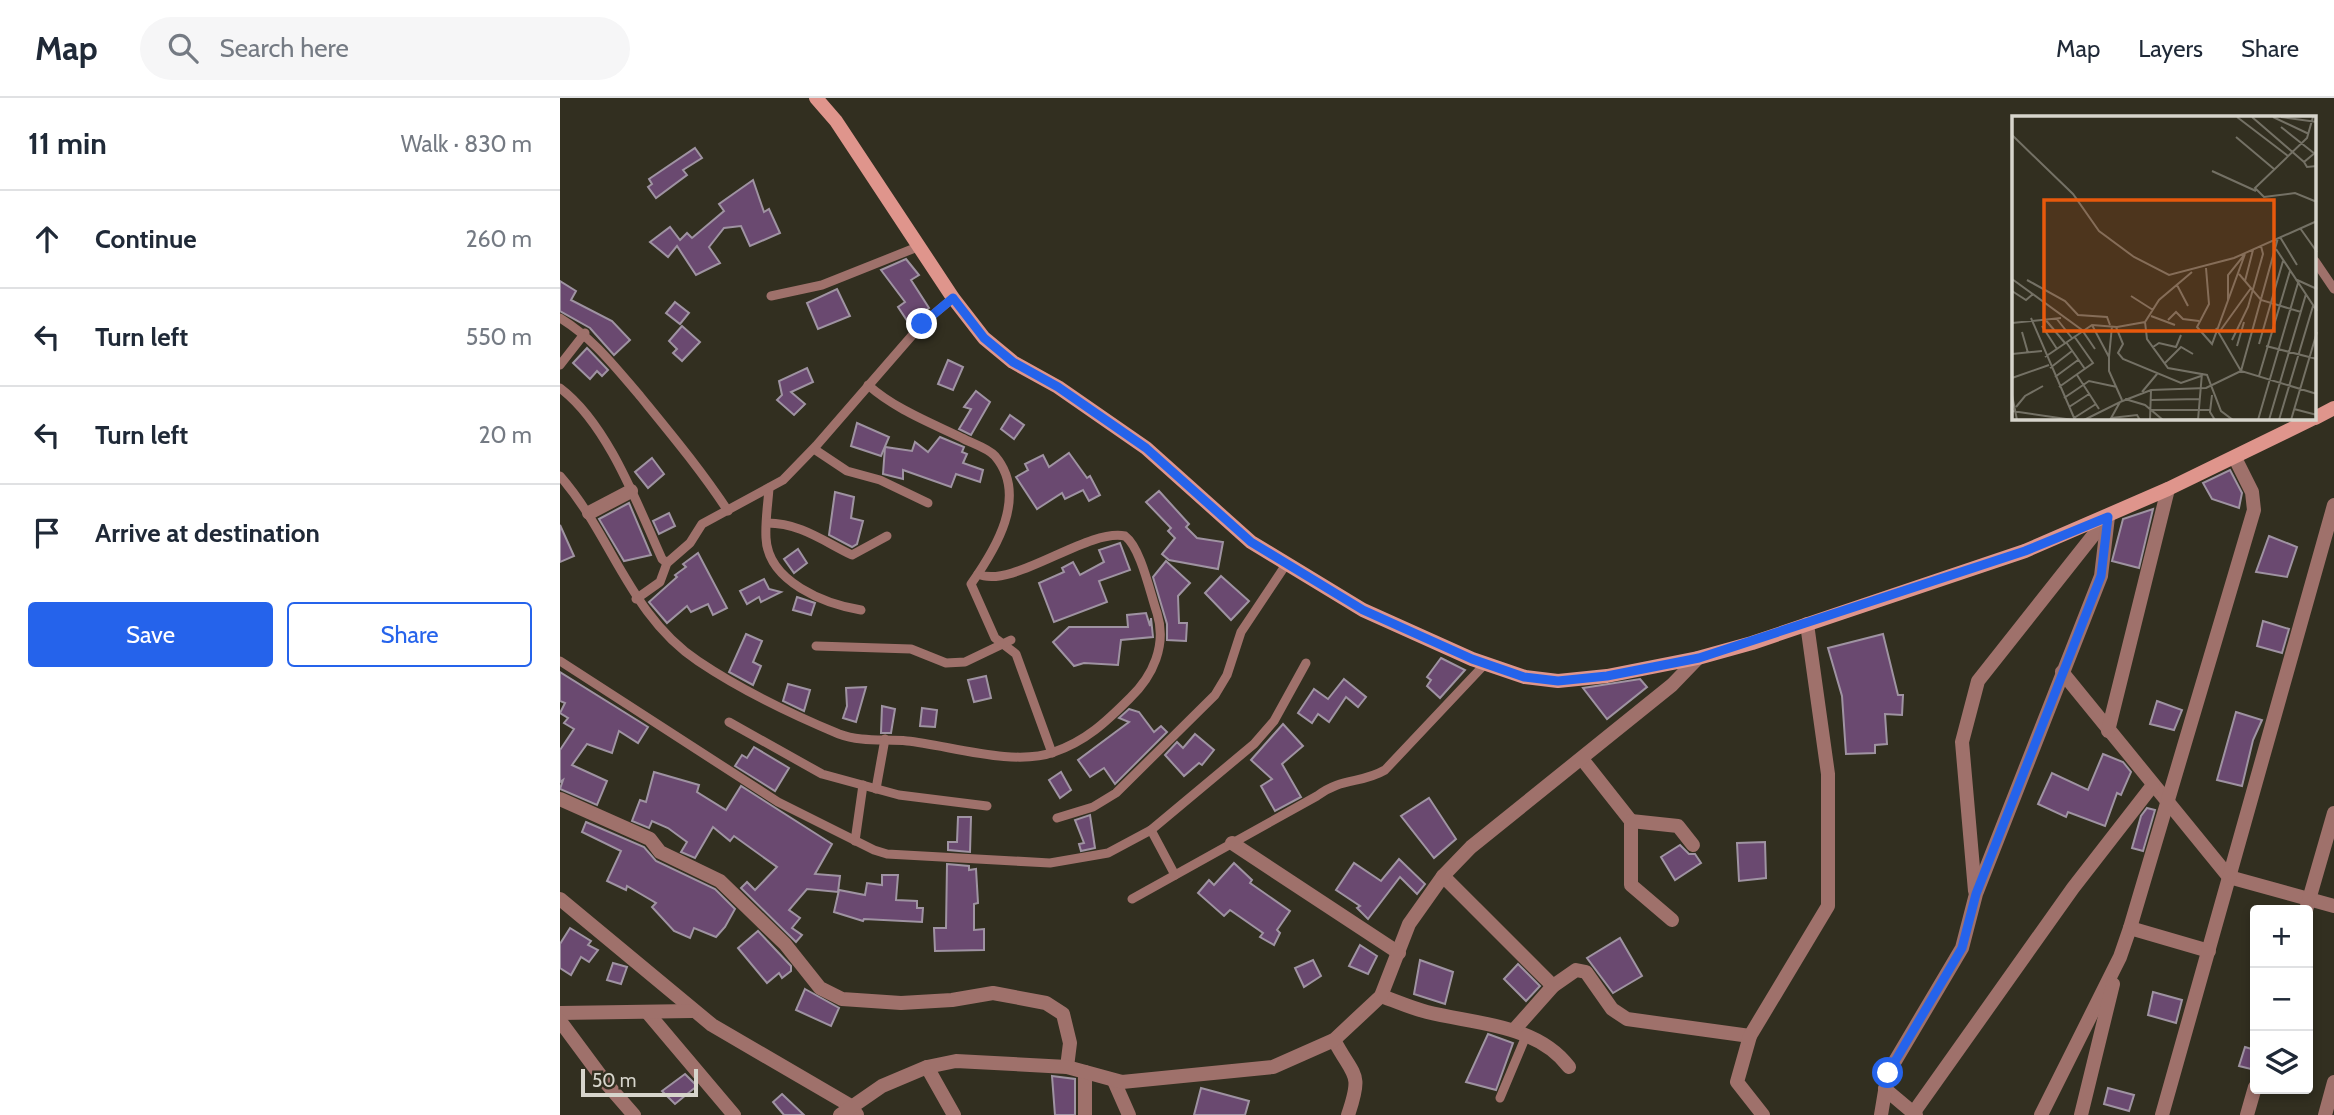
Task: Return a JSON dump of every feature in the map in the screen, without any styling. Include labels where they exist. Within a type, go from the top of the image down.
[{"type":"main road","points":[[816,98],[836,121],[953,298],[984,338],[1013,362],[1109,421],[1146,448],[1251,542],[1363,610],[1524,677],[1558,681],[1607,676],[1699,658],[1807,624],[2025,551],[2108,517],[2235,458],[2291,423]]},
{"type":"main road","points":[[2316,417],[2334,408]]},
{"type":"street","points":[[2081,1115],[2120,957],[2169,801],[2254,510],[2252,492],[2235,458]]},
{"type":"street","points":[[2108,731],[2168,489]]},
{"type":"street","points":[[589,513],[631,491]]},
{"type":"street","points":[[2162,1115],[2334,505]]},
{"type":"street","points":[[1881,1115],[1888,1073],[1962,948],[1976,894],[2101,576],[2108,517]]},
{"type":"street","points":[[1976,894],[1962,742],[1978,681],[2108,517]]},
{"type":"street","points":[[1763,1115],[1737,1082],[1751,1036],[1828,906],[1828,774],[1807,624]]},
{"type":"street","points":[[560,900],[712,1026],[850,1112],[882,1086],[927,1067],[956,1061],[1067,1067],[1114,1081],[1273,1067],[1334,1040],[1381,996],[1409,925],[1443,876],[1471,847],[1672,685],[1699,658]]},
{"type":"street","points":[[2062,672],[2229,877],[2308,905],[2334,813]]},
{"type":"street","points":[[1582,759],[1631,821],[1630,885],[1672,920]]},
{"type":"street","points":[[1885,1089],[1915,1113],[2073,888],[2153,785]]},
{"type":"street","points":[[560,799],[650,839],[660,852],[720,881],[785,944],[820,988],[842,999],[901,1003],[952,1000],[993,993],[1046,1003],[1063,1014],[1070,1043],[1067,1067]]},
{"type":"street","points":[[1631,821],[1678,826],[1693,845]]},
{"type":"street","points":[[1232,842],[1399,953]]},
{"type":"street","points":[[1443,876],[1553,986]]},
{"type":"street","points":[[2313,905],[2334,906]]},
{"type":"street","points":[[2130,928],[2208,951]]},
{"type":"street","points":[[2040,1115],[2120,957]]},
{"type":"street","points":[[1520,1033],[1553,986],[1572,972],[1581,970],[1590,976],[1612,1009],[1627,1019],[1751,1036]]},
{"type":"street","points":[[1381,996],[1425,1011],[1520,1033],[1560,1056],[1569,1067]]},
{"type":"street","points":[[560,1013],[692,1011]]},
{"type":"street","points":[[647,1012],[734,1115]]},
{"type":"street","points":[[560,1021],[606,1083],[634,1115]]},
{"type":"street","points":[[1334,1040],[1356,1073],[1356,1092],[1348,1115]]},
{"type":"street","points":[[927,1067],[954,1115]]},
{"type":"street","points":[[1084,1072],[1085,1115]]},
{"type":"street","points":[[1114,1081],[1129,1115]]},
{"type":"street","points":[[2325,1115],[2334,1083]]},
{"type":"street","points":[[2247,1115],[2253,1094]]},
{"type":"lane","points":[[771,296],[822,285],[920,246]]},
{"type":"lane","points":[[2316,262],[2334,289]]},
{"type":"lane","points":[[636,599],[660,582],[667,563],[690,543],[702,524],[783,480],[814,449],[922,324],[953,298]]},
{"type":"lane","points":[[560,318],[585,333],[699,466],[728,511]]},
{"type":"lane","points":[[560,365],[585,333]]},
{"type":"lane","points":[[868,384],[886,401],[995,456],[1010,492],[1010,507],[990,558],[971,584],[995,638],[1007,642],[1016,654],[1052,753]]},
{"type":"lane","points":[[560,388],[596,429],[631,491],[662,559],[667,563]]},
{"type":"lane","points":[[814,449],[847,471],[880,480],[928,503]]},
{"type":"lane","points":[[560,476],[589,513],[636,599],[668,635],[696,660],[762,698],[841,735],[1006,756],[1052,753],[1094,734],[1146,683],[1156,663],[1160,644],[1159,619],[1130,540],[1118,534],[1011,572],[986,578],[978,574]]},
{"type":"lane","points":[[769,488],[765,541],[784,575],[826,601],[861,610]]},
{"type":"lane","points":[[767,523],[788,523],[802,528],[852,555],[887,536]]},
{"type":"lane","points":[[1058,818],[1093,807],[1116,793],[1215,695],[1227,675],[1241,632],[1287,563]]},
{"type":"lane","points":[[816,646],[911,649],[946,663],[965,662],[1007,642]]},
{"type":"lane","points":[[560,661],[778,802],[855,841],[887,854],[1050,863],[1108,853],[1151,830],[1254,744],[1274,721],[1306,663]]},
{"type":"lane","points":[[1132,899],[1317,796],[1333,784],[1373,777],[1385,770],[1485,663]]},
{"type":"lane","points":[[729,722],[822,774],[876,789],[987,806]]},
{"type":"lane","points":[[876,789],[885,739]]},
{"type":"lane","points":[[855,841],[863,785]]},
{"type":"lane","points":[[1151,830],[1175,875]]},
{"type":"lane","points":[[1500,1098],[1520,1033]]},
{"type":"building","points":[[695,148],[702,158],[683,170],[687,175],[656,198],[648,187],[652,184],[649,179]]},
{"type":"building","points":[[753,180],[764,212],[769,209],[780,233],[750,246],[741,226],[724,228],[709,247],[720,263],[696,275],[677,246],[668,257],[650,242],[670,227],[680,240],[687,233],[692,238],[724,211],[719,204]]},
{"type":"building","points":[[906,259],[919,275],[911,280],[929,308],[908,322],[898,307],[905,302],[881,270]]},
{"type":"building","points":[[560,281],[576,291],[571,300],[612,321],[630,340],[614,355],[590,328],[560,311]]},
{"type":"building","points":[[837,289],[850,316],[818,329],[807,303]]},
{"type":"building","points":[[675,302],[689,313],[680,324],[666,313]]},
{"type":"building","points":[[682,326],[700,342],[682,361],[673,353],[677,349],[669,341]]},
{"type":"building","points":[[587,348],[608,370],[602,376],[597,371],[590,379],[573,363]]},
{"type":"building","points":[[948,360],[963,367],[953,390],[938,384]]},
{"type":"building","points":[[807,368],[813,382],[791,392],[805,404],[794,415],[777,400],[782,395],[779,381]]},
{"type":"building","points":[[976,391],[990,402],[971,435],[959,429],[971,409],[964,407]]},
{"type":"building","points":[[1010,415],[1024,425],[1014,439],[1001,429]]},
{"type":"building","points":[[857,423],[889,437],[881,456],[851,446]]},
{"type":"building","points":[[940,437],[964,447],[962,452],[967,454],[963,463],[983,470],[980,482],[956,474],[951,487],[903,470],[903,479],[883,474],[885,447],[912,451],[915,442],[928,452]]},
{"type":"building","points":[[1069,453],[1087,478],[1090,476],[1100,495],[1089,501],[1083,490],[1065,499],[1062,493],[1037,509],[1016,477],[1028,470],[1025,464],[1043,455],[1049,467]]},
{"type":"building","points":[[652,458],[664,474],[648,488],[635,472]]},
{"type":"building","points":[[2230,470],[2242,493],[2239,508],[2212,499],[2203,483]]},
{"type":"building","points":[[1159,491],[1189,524],[1186,527],[1197,538],[1223,542],[1218,569],[1169,560],[1162,554],[1175,538],[1168,531],[1171,528],[1146,502]]},
{"type":"building","points":[[835,492],[854,497],[851,518],[863,521],[857,544],[852,547],[829,535]]},
{"type":"building","points":[[629,503],[651,555],[624,561],[599,519]]},
{"type":"building","points":[[2153,509],[2139,568],[2112,561],[2123,519]]},
{"type":"building","points":[[669,513],[675,526],[659,534],[653,521]]},
{"type":"building","points":[[560,525],[574,556],[560,562]]},
{"type":"building","points":[[2269,536],[2297,547],[2287,577],[2256,572]]},
{"type":"building","points":[[1120,543],[1130,570],[1099,581],[1107,602],[1054,622],[1039,583],[1064,572],[1062,568],[1073,562],[1080,575],[1104,562],[1099,550]]},
{"type":"building","points":[[798,549],[807,563],[794,573],[784,559]]},
{"type":"building","points":[[698,553],[727,608],[713,615],[708,604],[691,612],[687,606],[667,623],[649,602],[686,567],[683,564]]},
{"type":"building","points":[[1166,561],[1190,583],[1178,596],[1179,623],[1187,623],[1186,641],[1167,640],[1167,624],[1153,577]]},
{"type":"building","points":[[1221,576],[1249,601],[1231,620],[1205,593]]},
{"type":"building","points":[[764,579],[769,589],[781,592],[761,602],[759,597],[747,604],[740,591]]},
{"type":"building","points":[[797,597],[815,603],[811,615],[793,610]]},
{"type":"building","points":[[1146,613],[1150,626],[1151,618],[1153,637],[1121,640],[1118,665],[1084,663],[1074,666],[1053,642],[1069,627],[1128,627],[1127,615]]},
{"type":"building","points":[[2263,621],[2289,629],[2282,653],[2257,646]]},
{"type":"building","points":[[746,634],[762,641],[753,662],[761,666],[753,685],[729,672]]},
{"type":"building","points":[[1883,634],[1898,695],[1903,695],[1902,715],[1885,714],[1887,744],[1875,745],[1875,753],[1846,754],[1842,696],[1828,648]]},
{"type":"building","points":[[1441,658],[1465,670],[1440,698],[1427,686],[1431,680],[1427,677]]},
{"type":"building","points":[[560,672],[648,727],[638,743],[619,731],[612,753],[587,744],[572,765],[607,781],[597,805],[560,789],[563,780],[560,782],[560,750],[574,729],[564,723],[568,718],[560,713],[565,703],[560,701]]},
{"type":"building","points":[[986,676],[991,698],[974,702],[968,680]]},
{"type":"building","points":[[1344,679],[1366,697],[1358,707],[1346,697],[1329,722],[1318,714],[1312,723],[1298,713],[1314,689],[1328,699]]},
{"type":"building","points":[[1640,679],[1647,687],[1607,719],[1583,688]]},
{"type":"building","points":[[788,684],[810,690],[804,711],[783,701]]},
{"type":"building","points":[[866,687],[856,722],[843,718],[847,706],[846,688]]},
{"type":"building","points":[[2157,701],[2182,710],[2174,730],[2150,724]]},
{"type":"building","points":[[882,706],[895,709],[891,733],[881,733]]},
{"type":"building","points":[[922,708],[937,710],[935,727],[920,726]]},
{"type":"building","points":[[1129,709],[1139,712],[1154,732],[1161,726],[1167,732],[1115,784],[1104,768],[1090,777],[1078,760],[1129,722],[1119,718]]},
{"type":"building","points":[[2236,712],[2262,720],[2253,740],[2242,786],[2217,780]]},
{"type":"building","points":[[1283,724],[1303,746],[1282,764],[1301,797],[1275,811],[1261,786],[1272,779],[1251,760]]},
{"type":"building","points":[[1195,734],[1214,750],[1202,765],[1199,763],[1184,776],[1165,755],[1177,742],[1183,748]]},
{"type":"building","points":[[754,747],[789,768],[775,791],[735,766],[742,755],[747,758]]},
{"type":"building","points":[[2103,754],[2123,762],[2131,772],[2121,795],[2117,793],[2105,826],[2068,812],[2066,817],[2038,804],[2052,773],[2088,790]]},
{"type":"building","points":[[654,772],[699,785],[697,792],[726,810],[741,786],[832,844],[815,874],[840,876],[838,892],[807,889],[789,910],[800,918],[792,928],[802,935],[796,942],[741,888],[747,882],[755,890],[777,867],[734,836],[730,841],[713,827],[695,858],[681,852],[687,842],[668,828],[652,821],[649,828],[632,821],[640,800],[646,802]]},
{"type":"building","points":[[1061,772],[1071,790],[1060,798],[1049,780]]},
{"type":"building","points":[[1429,798],[1456,839],[1434,858],[1401,816]]},
{"type":"building","points":[[2147,808],[2155,810],[2143,851],[2132,848],[2141,816]]},
{"type":"building","points":[[1090,815],[1095,848],[1081,851],[1079,844],[1084,843],[1075,820]]},
{"type":"building","points":[[958,817],[971,817],[970,852],[948,850],[948,842],[957,842]]},
{"type":"building","points":[[586,822],[644,847],[656,861],[715,889],[735,909],[725,927],[716,937],[694,928],[690,938],[674,931],[652,907],[656,903],[627,886],[626,890],[607,881],[621,851],[582,832]]},
{"type":"building","points":[[1765,842],[1766,878],[1739,881],[1737,843]]},
{"type":"building","points":[[1680,845],[1689,854],[1695,854],[1701,863],[1675,880],[1661,857]]},
{"type":"building","points":[[1399,859],[1425,884],[1417,894],[1400,877],[1368,919],[1357,908],[1360,906],[1336,890],[1354,863],[1381,881]]},
{"type":"building","points":[[1234,863],[1252,880],[1250,883],[1290,911],[1277,930],[1280,933],[1274,945],[1260,937],[1263,933],[1230,910],[1224,916],[1198,893],[1209,880],[1214,885]]},
{"type":"building","points":[[947,864],[969,866],[969,870],[976,869],[978,903],[974,904],[974,930],[984,929],[984,950],[935,951],[934,928],[946,928]]},
{"type":"building","points":[[882,875],[898,875],[896,900],[917,901],[917,908],[923,908],[922,922],[863,921],[834,912],[839,890],[865,895],[867,883],[882,885]]},
{"type":"building","points":[[570,928],[591,941],[588,945],[598,950],[589,962],[581,957],[571,975],[560,968],[560,944]]},
{"type":"building","points":[[758,931],[791,966],[791,971],[782,978],[779,973],[767,983],[738,948]]},
{"type":"building","points":[[1620,938],[1642,976],[1613,993],[1587,958]]},
{"type":"building","points":[[1360,945],[1377,956],[1368,974],[1349,966]]},
{"type":"building","points":[[1313,960],[1321,976],[1304,987],[1295,968]]},
{"type":"building","points":[[1420,960],[1453,972],[1445,1004],[1414,994]]},
{"type":"building","points":[[613,963],[627,967],[621,984],[607,980]]},
{"type":"building","points":[[1518,964],[1540,986],[1526,1001],[1504,979]]},
{"type":"building","points":[[805,989],[839,1008],[831,1026],[796,1010]]},
{"type":"building","points":[[2153,992],[2182,1000],[2176,1023],[2148,1015]]},
{"type":"building","points":[[1488,1034],[1513,1043],[1496,1090],[1466,1082]]},
{"type":"building","points":[[2245,1047],[2250,1048],[2250,1069],[2239,1066]]},
{"type":"building","points":[[685,1074],[697,1086],[675,1104],[662,1091]]},
{"type":"building","points":[[1052,1076],[1075,1079],[1075,1115],[1055,1115]]},
{"type":"building","points":[[1201,1088],[1249,1101],[1245,1115],[1194,1115]]},
{"type":"building","points":[[2108,1088],[2134,1095],[2129,1111],[2104,1104]]},
{"type":"building","points":[[782,1094],[804,1115],[784,1115],[773,1102]]},
{"type":"route","points":[[922,324],[953,298],[984,338],[1013,362],[1058,387],[1146,448],[1212,510],[1251,542],[1363,610],[1472,659],[1524,677],[1558,681],[1607,676],[1699,658],[1752,643],[2025,551],[2108,517],[2101,576],[1976,894],[1962,948],[1888,1073]]}]
